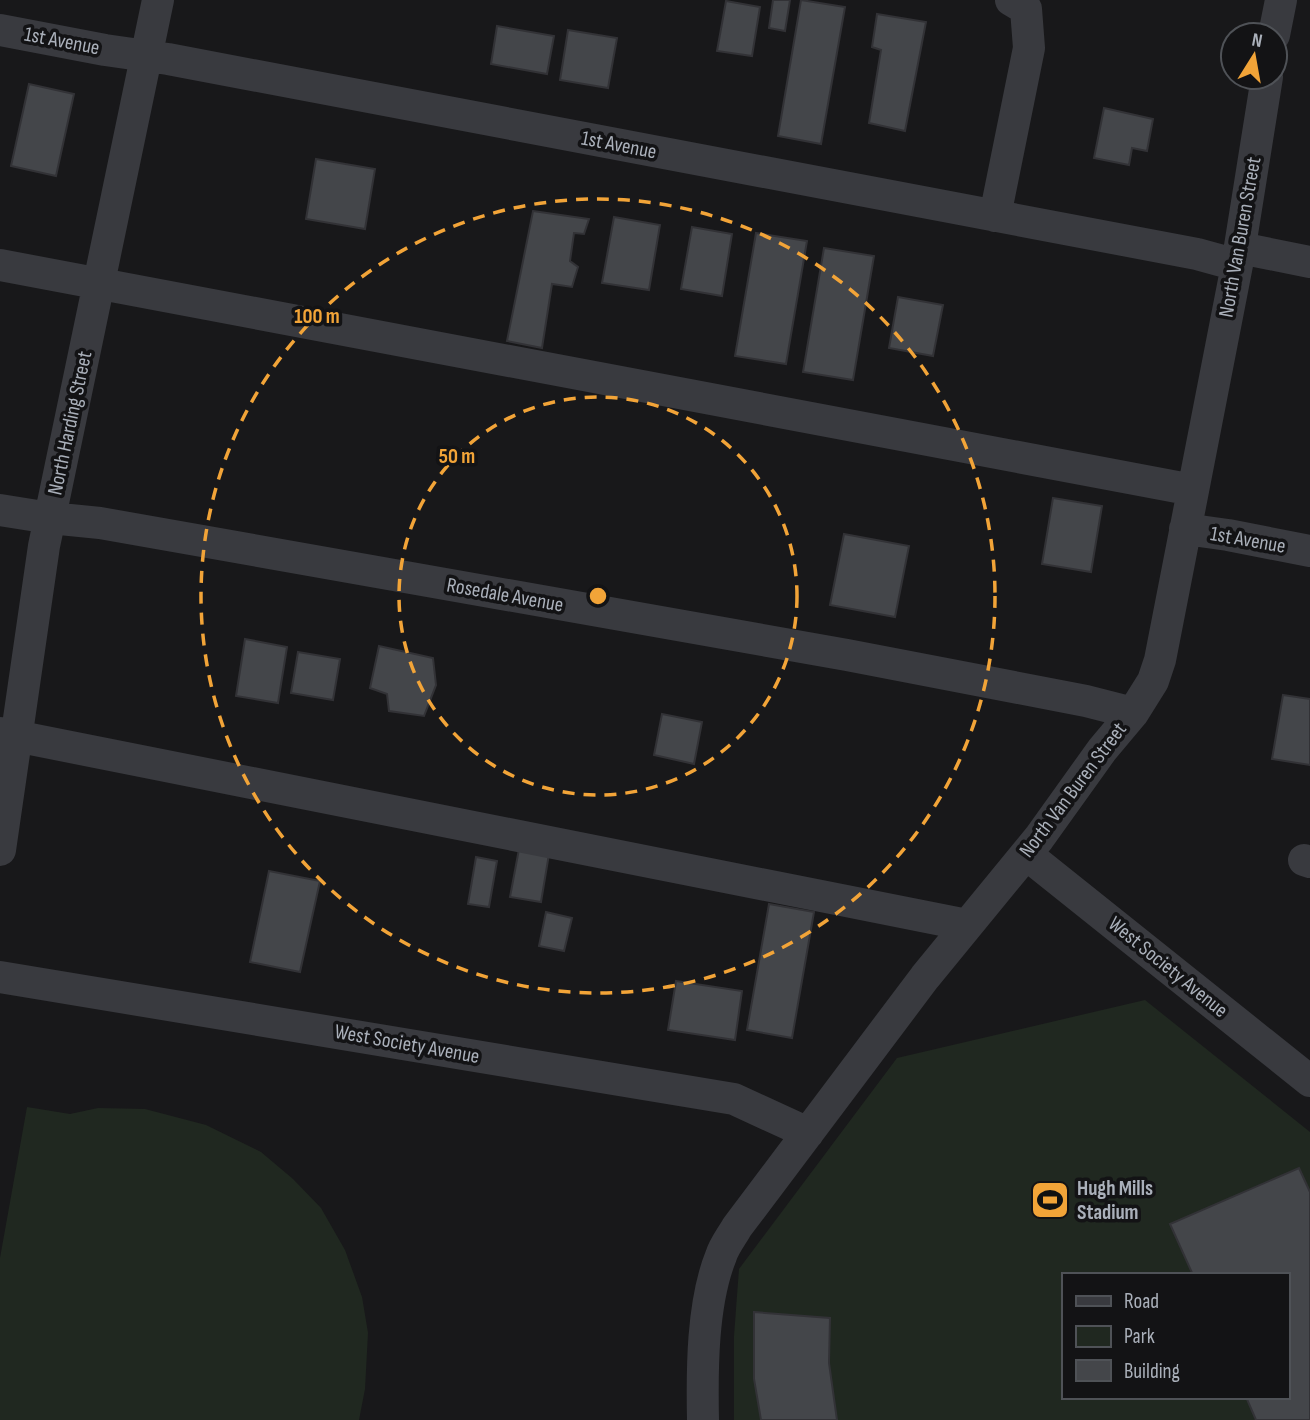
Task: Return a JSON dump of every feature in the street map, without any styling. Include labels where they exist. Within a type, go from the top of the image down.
[{"type":"street","name":"North Harding Street","points":[[0,850],[8,735],[44,546],[158,0]]},
{"type":"street","points":[[995,216],[1029,48],[1026,9],[1011,0]]},
{"type":"street","points":[[1276,21],[1280,0]]},
{"type":"street","name":"1st Avenue","points":[[0,30],[168,59],[1197,254],[1310,262]]},
{"type":"street","name":"North Van Buren Street","points":[[703,1420],[702,1377],[706,1326],[713,1280],[721,1253],[737,1227],[925,977],[1026,854],[1153,681],[1160,660],[1238,257],[1265,91]]},
{"type":"street","points":[[0,265],[1193,490]]},
{"type":"street","name":"Rosedale Avenue","points":[[0,510],[114,526],[820,651],[1086,701],[1132,713]]},
{"type":"street","name":"1st Avenue","points":[[1185,529],[1310,551]]},
{"type":"street","points":[[8,735],[967,925]]},
{"type":"street","name":"West Society Avenue","points":[[1026,854],[1310,1081]]},
{"type":"street","name":"West Society Avenue","points":[[0,977],[734,1099],[808,1133]]},
{"type":"green space","name":"Hugh Mills Stadium","points":[[1145,1000],[1310,1132],[1310,1420],[734,1420],[734,1336],[739,1269],[897,1058]]},
{"type":"green space","points":[[27,1107],[70,1114],[98,1108],[145,1109],[206,1125],[261,1152],[293,1179],[321,1208],[345,1250],[362,1297],[368,1333],[365,1389],[359,1420],[0,1420],[0,1258]]},
{"type":"building","points":[[773,0],[790,0],[785,31],[769,28]]},
{"type":"building","points":[[801,0],[845,7],[821,144],[778,136]]},
{"type":"building","points":[[726,1],[760,7],[752,56],[717,51]]},
{"type":"building","points":[[877,14],[926,22],[905,131],[869,123],[881,50],[872,47]]},
{"type":"building","points":[[497,26],[554,36],[547,74],[491,64]]},
{"type":"building","points":[[568,30],[617,38],[608,88],[560,80]]},
{"type":"building","points":[[29,84],[74,94],[56,176],[11,166]]},
{"type":"building","points":[[1104,108],[1153,119],[1147,151],[1132,148],[1129,165],[1094,158]]},
{"type":"building","points":[[316,159],[375,169],[365,229],[306,219]]},
{"type":"building","points":[[533,211],[589,219],[584,234],[574,233],[570,261],[578,267],[572,287],[552,284],[542,348],[507,341]]},
{"type":"building","points":[[614,217],[660,225],[649,290],[602,283]]},
{"type":"building","points":[[692,227],[732,234],[722,296],[681,289]]},
{"type":"building","points":[[756,233],[807,241],[786,364],[735,356]]},
{"type":"building","points":[[824,248],[874,256],[853,380],[803,372]]},
{"type":"building","points":[[898,297],[943,305],[933,356],[889,348]]},
{"type":"building","points":[[1053,498],[1102,506],[1091,572],[1042,564]]},
{"type":"building","points":[[844,534],[909,546],[895,617],[830,605]]},
{"type":"building","points":[[245,639],[287,647],[278,703],[236,696]]},
{"type":"building","points":[[379,646],[433,658],[436,685],[424,716],[389,711],[387,694],[370,688]]},
{"type":"building","points":[[298,652],[340,659],[333,700],[291,693]]},
{"type":"building","points":[[1283,695],[1310,699],[1310,765],[1272,759]]},
{"type":"building","points":[[662,714],[702,722],[694,764],[654,755]]},
{"type":"building","points":[[519,849],[549,854],[541,902],[510,897]]},
{"type":"building","points":[[476,857],[497,861],[489,907],[468,904]]},
{"type":"building","points":[[269,871],[320,881],[300,972],[250,962]]},
{"type":"building","points":[[769,904],[814,912],[792,1038],[747,1030]]},
{"type":"building","points":[[546,912],[572,918],[564,951],[539,946]]},
{"type":"building","points":[[676,981],[742,991],[735,1040],[668,1030]]},
{"type":"building","points":[[1299,1168],[1310,1192],[1310,1420],[1256,1420],[1247,1399],[1289,1399],[1289,1273],[1192,1273],[1170,1224]]},
{"type":"building","points":[[754,1312],[830,1318],[829,1363],[837,1420],[761,1420],[754,1379]]},
{"type":"place","name":"Hugh Mills Stadium","points":[[1050,1200]]}]
